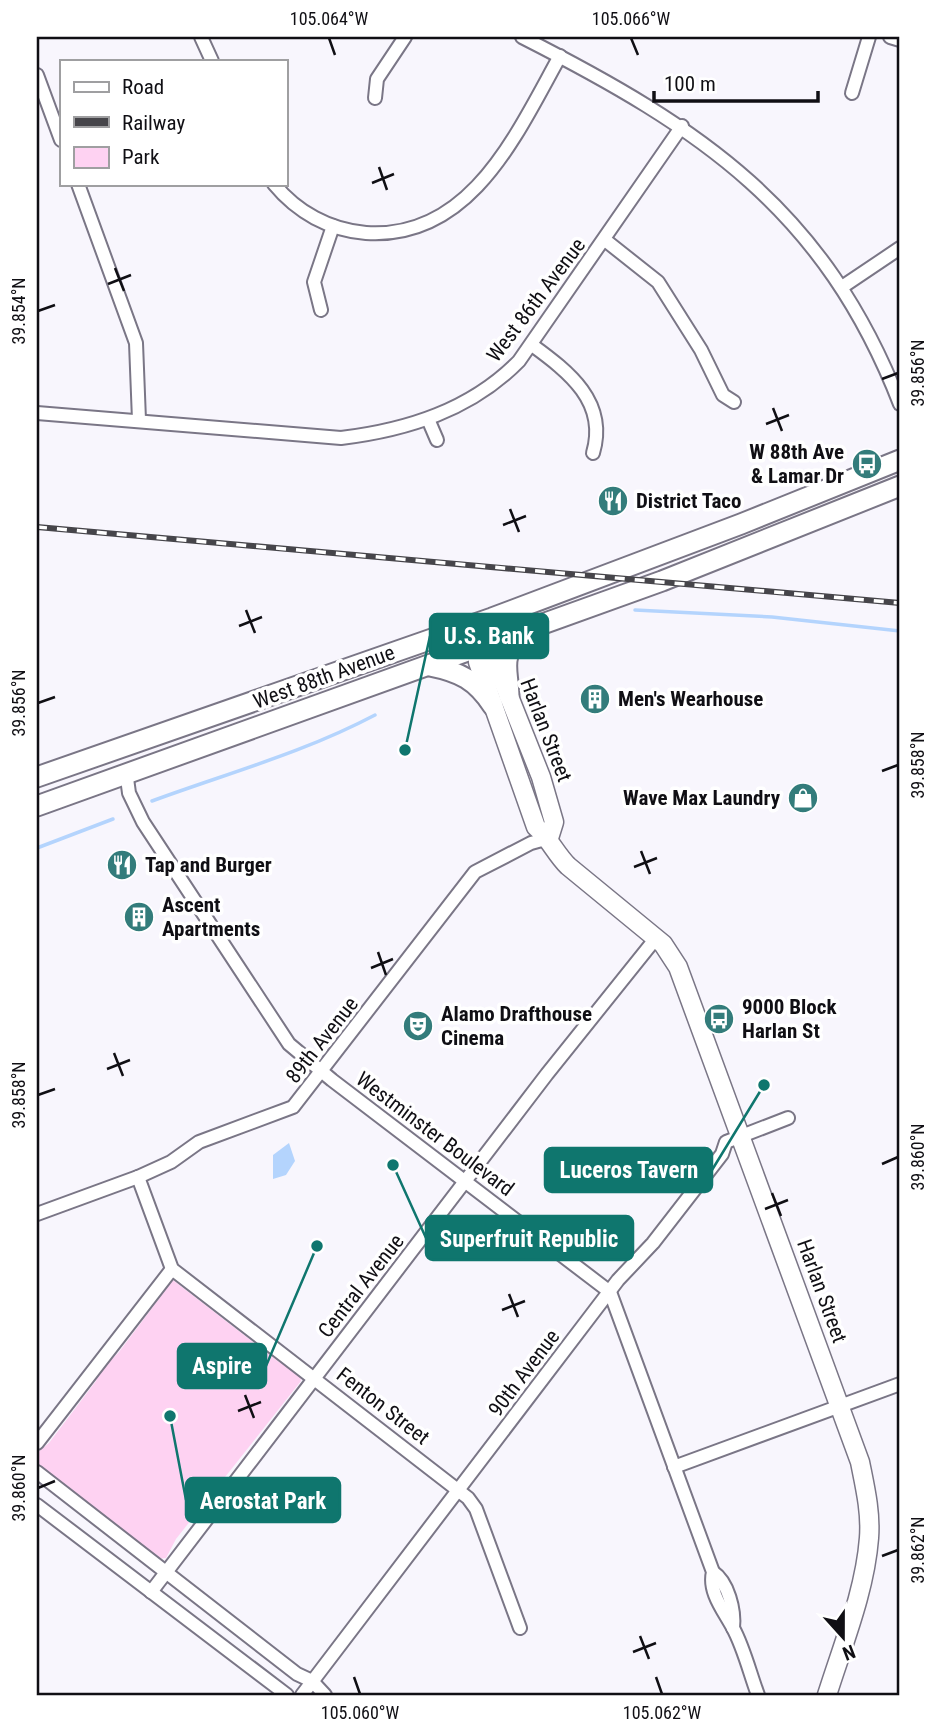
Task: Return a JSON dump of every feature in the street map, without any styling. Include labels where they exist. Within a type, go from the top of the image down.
[{"type":"main road","name":"West 88th Avenue","points":[[37,777],[470,626],[741,524],[900,460]]},
{"type":"main road","name":"West 88th Avenue","points":[[37,806],[126,771],[478,648],[707,564],[900,486]]},
{"type":"main road","points":[[501,709],[505,661],[514,643],[534,628]]},
{"type":"main road","points":[[425,665],[461,673],[481,687],[501,709]]},
{"type":"street","points":[[201,37],[212,60]]},
{"type":"street","points":[[375,98],[377,79],[405,37]]},
{"type":"street","points":[[522,37],[653,107],[717,151],[767,196],[842,287],[867,327],[900,404]]},
{"type":"street","points":[[852,93],[869,37]]},
{"type":"street","points":[[890,37],[900,40]]},
{"type":"street","points":[[276,186],[298,208],[333,226],[358,232],[399,232],[426,225],[459,206],[490,172],[560,56]]},
{"type":"street","points":[[37,75],[60,136]]},
{"type":"street","name":"West 86th Avenue","points":[[37,413],[341,438],[389,432],[428,419],[491,387],[532,345],[682,126]]},
{"type":"street","points":[[79,186],[136,343],[139,420]]},
{"type":"street","points":[[321,310],[314,282],[333,226]]},
{"type":"street","points":[[605,240],[658,282],[701,350],[723,395],[734,402]]},
{"type":"street","points":[[842,287],[900,248]]},
{"type":"street","points":[[532,345],[567,371],[584,393],[599,434],[593,453]]},
{"type":"street","points":[[428,419],[437,440]]},
{"type":"street","name":"Harlan Street","points":[[470,626],[478,648],[478,662],[547,797],[554,822],[549,838]]},
{"type":"street","points":[[501,709],[529,782],[547,797]]},
{"type":"street","name":"Harlan Street","points":[[501,709],[536,827],[549,838],[568,866],[656,938],[678,967],[742,1134],[860,1462],[868,1501],[870,1537],[856,1601],[827,1695]]},
{"type":"street","name":"Westminster Boulevard","points":[[126,771],[129,793],[143,822],[289,1044],[610,1292]]},
{"type":"street","name":"89th Avenue","points":[[37,1214],[138,1177],[171,1162],[199,1142],[291,1108],[322,1072],[475,872],[531,842],[549,838]]},
{"type":"street","name":"Central Avenue","points":[[151,1592],[656,938]]},
{"type":"street","name":"90th Avenue","points":[[302,1695],[610,1292],[661,1233],[722,1154],[726,1142],[788,1118]]},
{"type":"street","points":[[37,1443],[172,1269],[138,1177]]},
{"type":"street","name":"Fenton Street","points":[[172,1269],[458,1489],[476,1509],[520,1628]]},
{"type":"street","points":[[610,1292],[713,1572],[720,1577],[734,1614],[733,1628],[758,1695]]},
{"type":"street","points":[[674,1467],[900,1384]]},
{"type":"street","points":[[37,1472],[297,1674],[312,1681],[325,1695]]},
{"type":"street","points":[[37,1505],[287,1695]]},
{"type":"green space","points":[[173,1280],[279,1362],[300,1375],[301,1381],[176,1539],[166,1558],[158,1559],[37,1466],[37,1453],[49,1443],[96,1381],[99,1372],[119,1352]]},
{"type":"water","points":[[289,1143],[295,1161],[286,1175],[273,1179],[273,1155]]},
{"type":"waterway","points":[[635,610],[772,617],[900,631]]},
{"type":"waterway","points":[[152,801],[293,752],[375,715]]},
{"type":"waterway","points":[[37,848],[113,819]]},
{"type":"railway","points":[[37,527],[900,603]]},
{"type":"place","name":"W 88th Ave & Lamar Dr","points":[[867,464]]},
{"type":"place","name":"District Taco","points":[[613,501]]},
{"type":"place","name":"Men's Wearhouse","points":[[595,699]]},
{"type":"place","name":"U.S. Bank","points":[[405,750]]},
{"type":"place","name":"Wave Max Laundry","points":[[803,798]]},
{"type":"place","name":"Tap and Burger","points":[[122,865]]},
{"type":"place","name":"Ascent Apartments","points":[[139,917]]},
{"type":"place","name":"9000 Block Harlan St","points":[[719,1019]]},
{"type":"place","name":"Alamo Drafthouse Cinema","points":[[418,1026]]},
{"type":"place","name":"Luceros Tavern","points":[[764,1085]]},
{"type":"place","name":"Superfruit Republic","points":[[393,1165]]},
{"type":"place","name":"Aspire","points":[[317,1246]]},
{"type":"place","name":"Aerostat Park","points":[[170,1416]]}]
